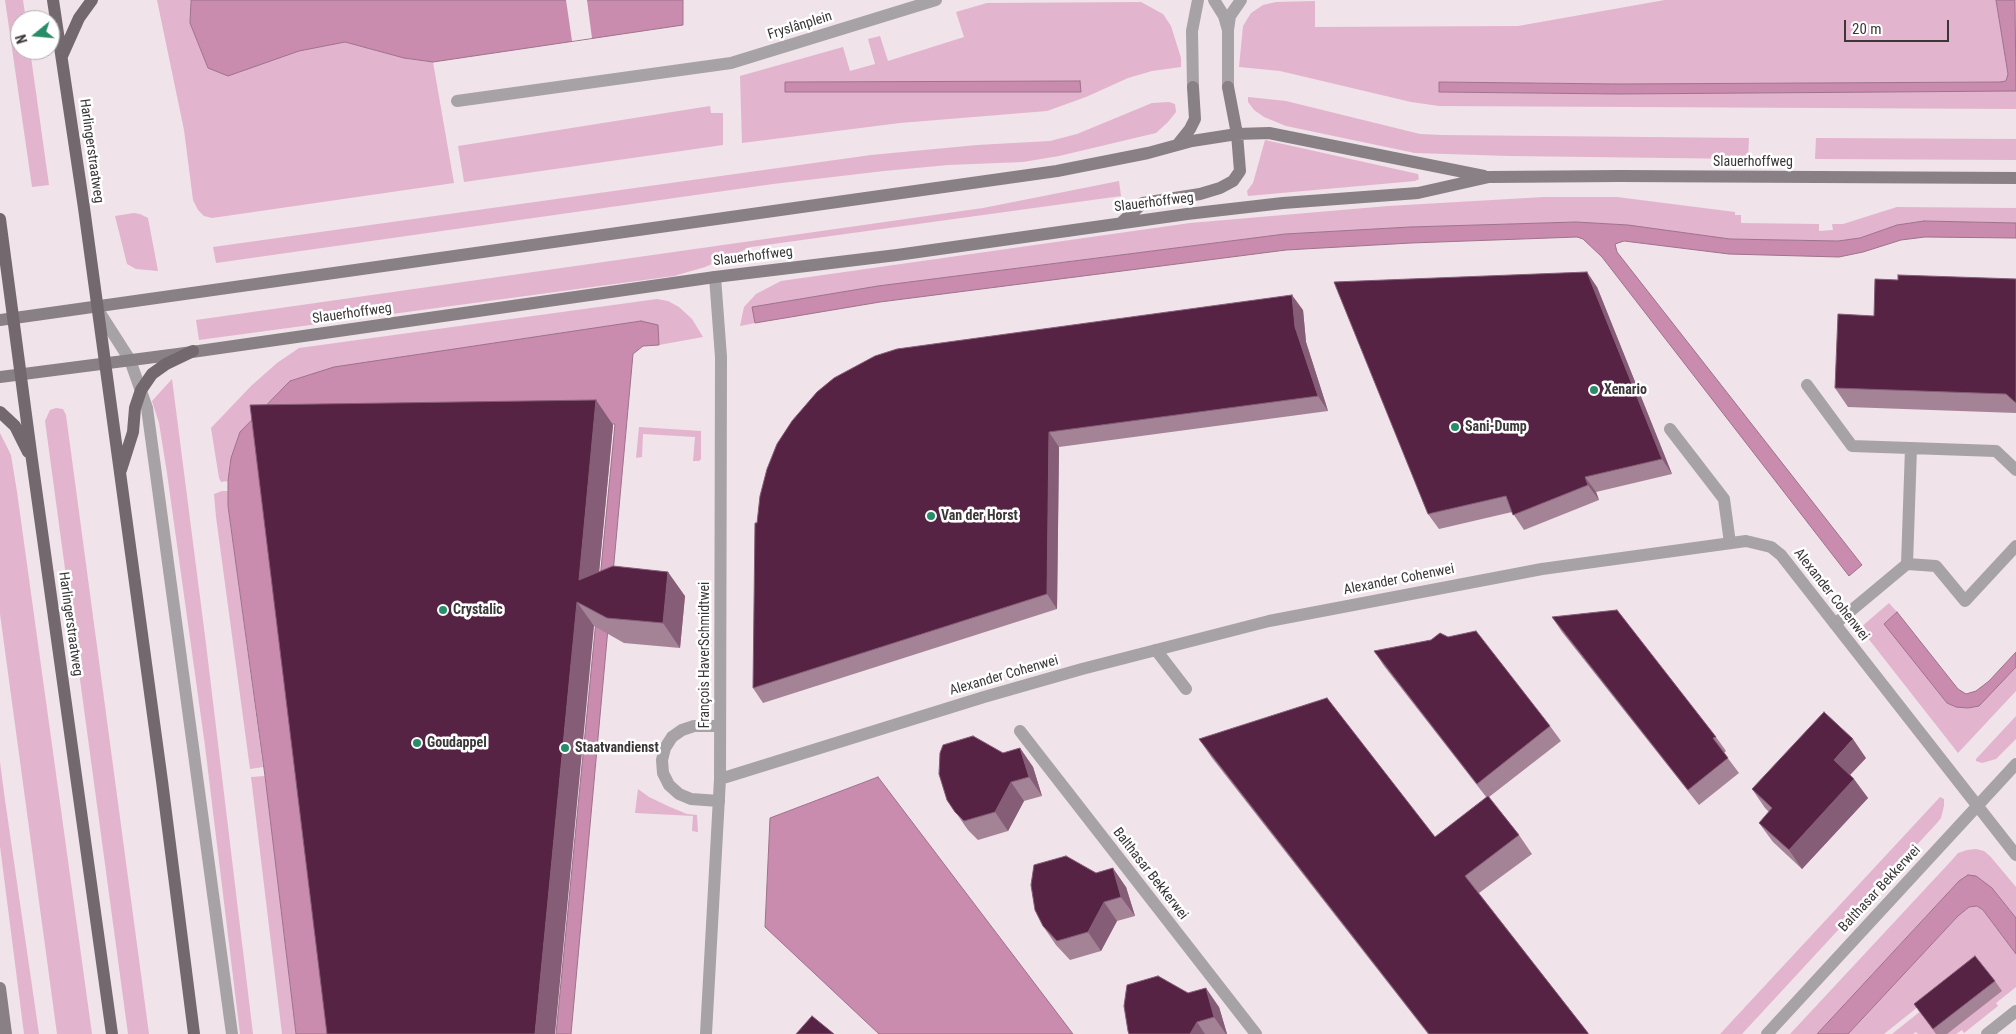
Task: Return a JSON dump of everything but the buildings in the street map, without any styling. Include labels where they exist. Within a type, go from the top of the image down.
[{"type":"main road","name":"Harlingerstraatweg","points":[[53,0],[120,472],[194,1034]]},
{"type":"main road","points":[[62,56],[79,18],[92,0]]},
{"type":"main road","points":[[1178,144],[1195,119],[1193,87]]},
{"type":"main road","points":[[1122,222],[1142,203],[1200,194],[1220,188],[1232,180],[1240,171],[1237,134],[1228,87]]},
{"type":"main road","name":"Slauerhoffweg","points":[[0,320],[1056,171],[1148,153],[1178,144],[1237,134],[1269,133],[1489,177],[2016,178]]},
{"type":"main road","name":"Slauerhoffweg","points":[[0,377],[193,352],[715,277],[897,255],[1122,222],[1283,203],[1418,193],[1489,177]]},
{"type":"main road","name":"Harlingerstraatweg","points":[[0,219],[112,1034]]},
{"type":"main road","points":[[120,472],[133,432],[135,408],[140,390],[152,374],[166,364],[193,352]]},
{"type":"main road","points":[[0,412],[15,426],[32,460]]},
{"type":"main road","points":[[0,988],[6,1034]]},
{"type":"street","name":"Fryslânplein","points":[[457,101],[731,63],[936,0]]},
{"type":"street","points":[[1193,87],[1192,31],[1198,0]]},
{"type":"street","points":[[1214,0],[1227,3],[1241,0]]},
{"type":"street","points":[[1214,0],[1224,16],[1228,30]]},
{"type":"street","points":[[1228,87],[1228,30],[1230,16],[1241,0]]},
{"type":"street","name":"François HaverSchmidtwei","points":[[706,1034],[720,779],[721,357],[715,277]]},
{"type":"street","name":"Harlingerstraatweg","points":[[96,307],[130,360],[147,408],[156,462],[232,1034]]},
{"type":"street","points":[[1807,385],[1852,446],[1996,451],[2016,470]]},
{"type":"street","points":[[1670,428],[1724,499],[1730,543]]},
{"type":"street","points":[[1907,564],[1911,448]]},
{"type":"street","name":"Alexander Cohenwei","points":[[720,779],[984,697],[1156,650],[1269,622],[1542,568],[1746,541],[1771,547],[1781,555],[2016,856]]},
{"type":"street","points":[[1835,624],[1907,564],[1936,566],[1965,601],[2016,546]]},
{"type":"street","points":[[1156,650],[1186,689]]},
{"type":"street","points":[[719,801],[691,799],[679,794],[669,785],[663,773],[662,760],[665,748],[672,737],[682,730],[694,726],[720,726]]},
{"type":"street","name":"Balthasar Bekkerwei","points":[[1020,731],[1256,1034]]},
{"type":"street","name":"Balthasar Bekkerwei","points":[[1766,1034],[2016,764]]},
{"type":"street","points":[[1987,1034],[2015,1013]]},
{"type":"shaded area","points":[[5,0],[23,0],[24,10],[10,10],[10,35]]},
{"type":"shaded area","points":[[157,0],[190,0],[190,23],[208,68],[345,42],[404,58],[433,62],[454,183],[212,218],[204,216],[198,210],[193,200],[184,130]]},
{"type":"shaded area","points":[[191,0],[683,0],[683,25],[433,62],[404,58],[345,42],[299,51],[228,76],[208,68],[190,23]]},
{"type":"shaded area","points":[[1665,0],[1996,0],[2008,74],[2007,81],[1618,84],[1440,82],[1440,92],[1618,94],[2016,91],[2016,109],[1439,106],[1411,102],[1280,71],[1239,67],[1243,26],[1251,13],[1263,5],[1276,2],[1315,1],[1315,27],[1518,26]]},
{"type":"shaded area","points":[[1996,0],[2015,0],[2016,91],[1618,94],[1439,92],[1439,82],[1618,84],[2000,82],[2006,81],[2008,74]]},
{"type":"shaded area","points":[[1141,2],[1163,14],[1171,26],[1181,58],[1181,67],[1152,71],[1128,78],[1086,97],[1047,111],[900,123],[742,143],[740,76],[843,47],[850,71],[875,64],[868,39],[880,36],[888,61],[964,37],[956,12],[987,3]],"holes":[[[1080,81],[1080,92],[785,92],[785,82]]]},
{"type":"shaded area","points":[[14,60],[31,60],[49,185],[32,187]]},
{"type":"shaded area","points":[[1080,81],[1081,92],[785,92],[785,82]]},
{"type":"shaded area","points":[[1248,97],[1286,101],[1420,134],[1749,138],[1748,159],[1415,153],[1286,126],[1264,117],[1254,110],[1248,102]]},
{"type":"shaded area","points":[[1169,102],[1175,104],[1176,112],[1156,133],[1059,156],[1023,162],[948,165],[773,184],[216,263],[213,247],[871,155],[977,145],[1050,141],[1077,134],[1152,103]]},
{"type":"shaded area","points":[[710,106],[711,113],[723,113],[723,145],[464,182],[458,146]]},
{"type":"shaded area","points":[[1816,138],[2016,139],[2016,160],[1815,159]]},
{"type":"shaded area","points":[[1265,140],[1418,174],[1419,179],[1415,181],[1248,196],[1247,191],[1253,183]]},
{"type":"shaded area","points":[[1119,181],[1121,196],[751,247],[705,267],[674,276],[199,340],[196,320],[983,208]]},
{"type":"shaded area","points":[[1544,197],[1617,197],[1735,212],[1735,215],[1741,215],[1741,223],[1819,224],[1819,231],[1833,230],[1832,224],[1843,224],[1897,207],[2016,208],[2016,223],[1924,221],[1897,225],[1860,238],[1838,241],[1730,239],[1628,225],[1576,222],[1410,227],[1285,234],[878,286],[753,307],[755,323],[740,326],[744,307],[756,294],[781,281],[1190,223],[1388,206]]},
{"type":"shaded area","points":[[134,213],[148,218],[158,271],[136,269],[127,264],[115,216]]},
{"type":"shaded area","points":[[1924,221],[2016,223],[2016,238],[1925,237],[1901,240],[1863,252],[1839,257],[1729,254],[1624,241],[1615,244],[1617,252],[1862,565],[1849,576],[1602,257],[1583,239],[1577,237],[1286,250],[880,302],[755,323],[752,307],[878,286],[1285,234],[1410,227],[1576,222],[1628,225],[1730,239],[1838,241],[1860,238],[1897,225]]},
{"type":"shaded area","points":[[657,299],[668,301],[679,307],[692,319],[703,337],[659,345],[659,332],[290,381],[240,432],[231,458],[228,481],[221,482],[219,478],[211,428],[251,386],[277,363],[299,348]]},
{"type":"shaded area","points":[[641,321],[658,325],[659,345],[643,346],[633,354],[571,1034],[556,1034],[615,424],[267,428],[341,1034],[296,1034],[265,776],[228,506],[228,481],[231,458],[240,432],[290,381],[334,367]]},
{"type":"shaded area","points":[[172,379],[253,1034],[240,1034],[205,746],[167,473],[159,423],[152,401]]},
{"type":"shaded area","points":[[56,408],[63,409],[66,415],[149,1034],[128,1034],[45,421],[50,410]]},
{"type":"shaded area","points":[[639,427],[701,431],[701,459],[693,461],[695,437],[643,434],[642,457],[636,458]]},
{"type":"shaded area","points":[[0,433],[11,455],[17,492],[92,1034],[57,1034],[0,614]]},
{"type":"shaded area","points":[[229,491],[228,506],[263,767],[250,769],[216,517],[214,494]]},
{"type":"shaded area","points":[[1889,603],[1897,612],[1885,624],[1947,703],[1956,707],[1995,689],[2016,667],[2016,691],[1958,753],[1860,628]]},
{"type":"shaded area","points":[[1897,612],[1958,689],[1966,694],[1976,691],[1989,681],[2016,652],[2016,667],[1979,706],[1968,708],[1956,707],[1947,703],[1884,624]]},
{"type":"shaded area","points":[[2016,716],[2016,739],[1996,759],[1982,763],[1976,761],[1976,759]]},
{"type":"shaded area","points":[[0,762],[39,1034],[24,1034],[0,846]]},
{"type":"shaded area","points":[[265,776],[296,1034],[282,1034],[251,777]]},
{"type":"shaded area","points":[[878,777],[1073,1034],[879,1034],[765,927],[770,818]]},
{"type":"shaded area","points":[[638,789],[649,797],[670,807],[687,814],[697,815],[698,832],[692,831],[693,816],[635,813]]},
{"type":"shaded area","points":[[1940,797],[1944,799],[1944,806],[1941,818],[1937,823],[1742,1034],[1720,1034]]},
{"type":"shaded area","points":[[1976,849],[1984,851],[1990,856],[2016,887],[2016,918],[1992,888],[1959,881],[1817,1034],[1790,1034],[1958,853]]},
{"type":"shaded area","points":[[1968,875],[1976,876],[1992,888],[2016,918],[2016,954],[1983,910],[1977,906],[1969,907],[1958,916],[1848,1034],[1817,1034],[1959,881]]},
{"type":"shaded area","points":[[1977,906],[1983,910],[2016,954],[2016,987],[1996,1003],[1998,1006],[1964,1033],[1962,1030],[1956,1034],[1918,1034],[1916,1032],[1913,1034],[1892,1034],[1977,966],[1974,962],[1884,1034],[1848,1034],[1958,916],[1969,907]]},
{"type":"pier","points":[[566,0],[587,0],[592,38],[572,41]]},
{"type":"place","name":"Xenario","points":[[1594,390]]},
{"type":"place","name":"Sani-Dump","points":[[1455,427]]},
{"type":"place","name":"Van der Horst","points":[[931,516]]},
{"type":"place","name":"Crystalic","points":[[443,610]]},
{"type":"place","name":"Goudappel","points":[[417,743]]},
{"type":"place","name":"Staatvandienst","points":[[565,748]]}]
